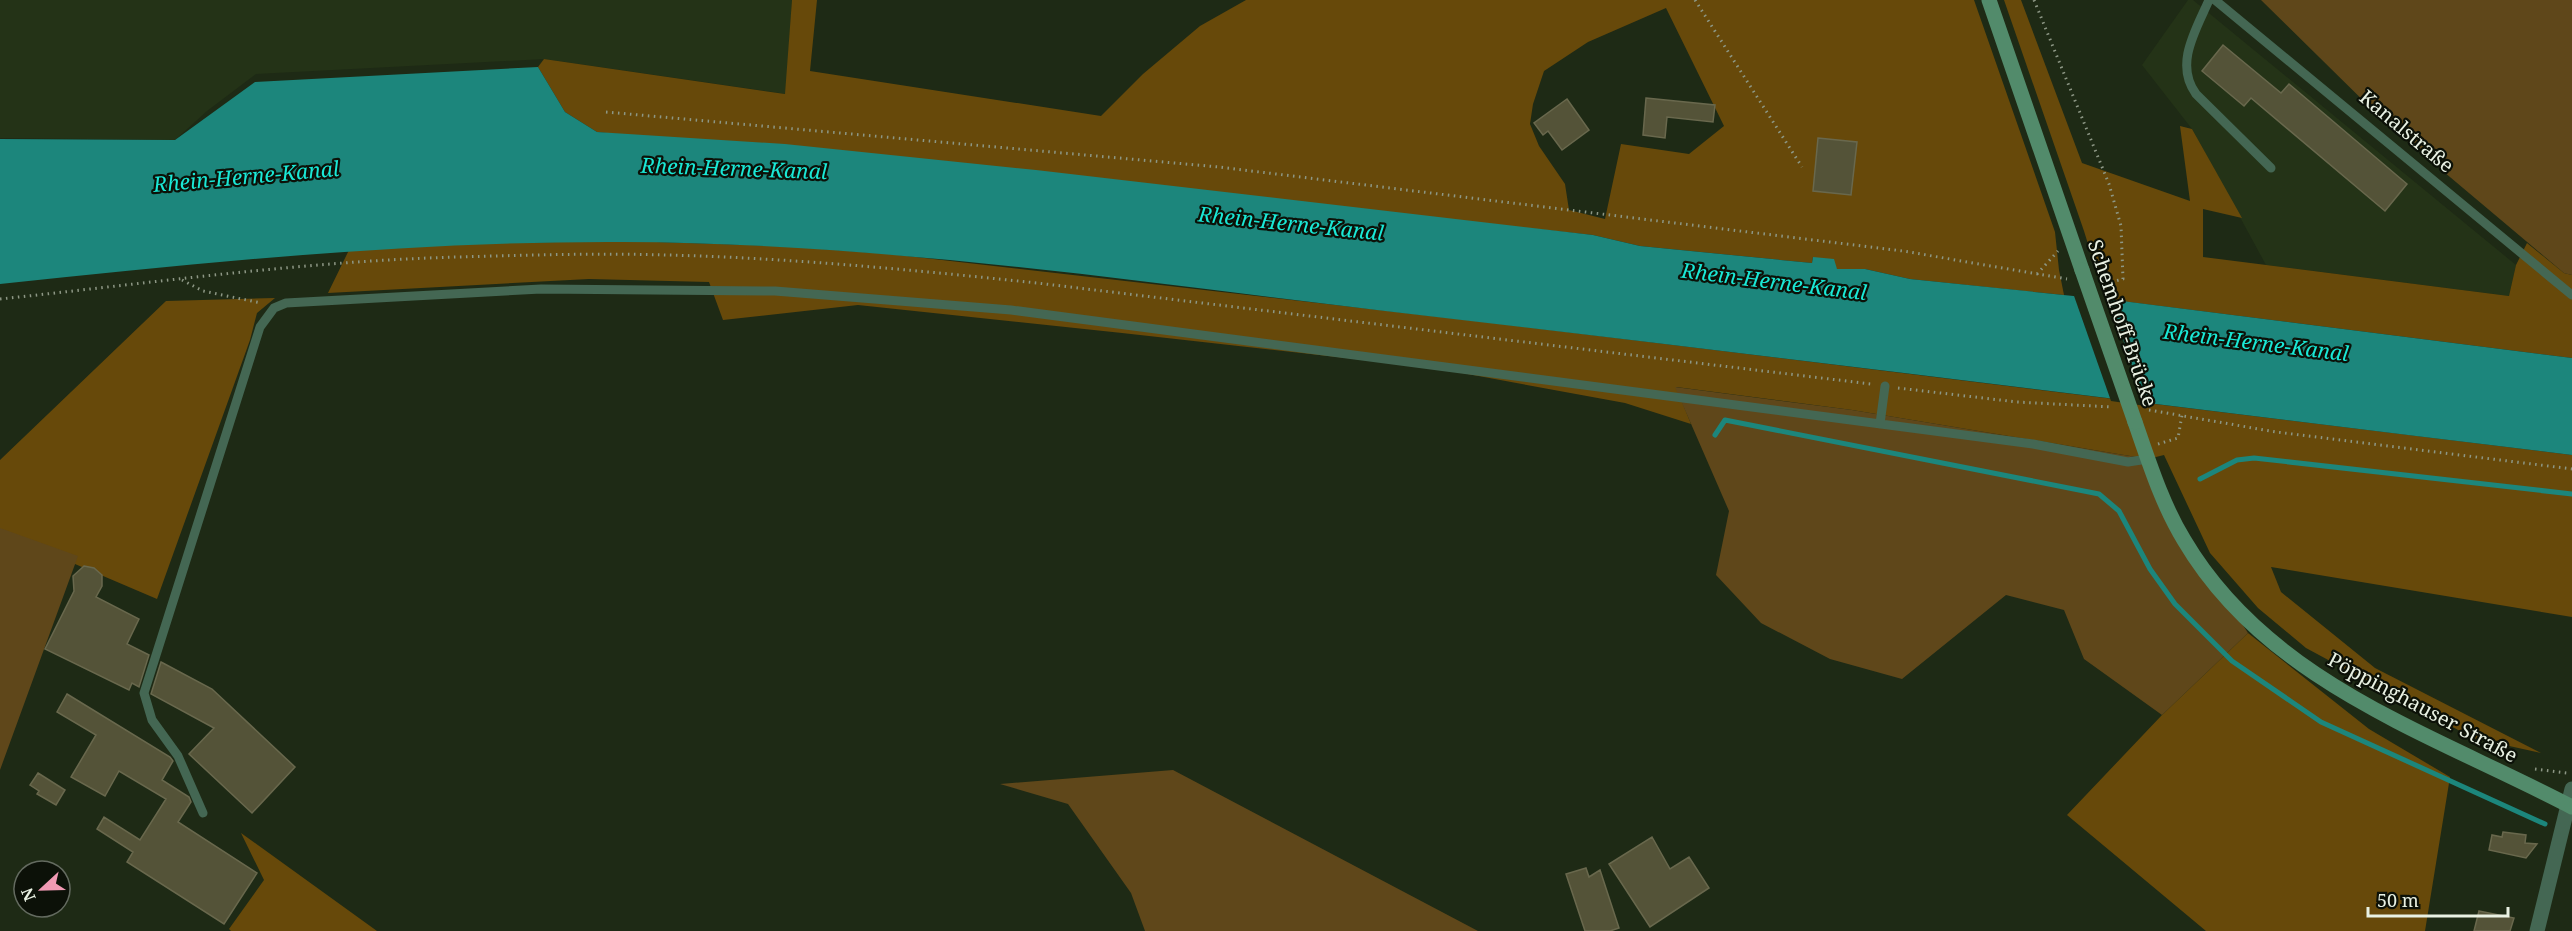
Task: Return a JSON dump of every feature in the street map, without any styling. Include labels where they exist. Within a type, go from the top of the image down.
[{"type":"main road","points":[[1989,0],[2071,238]]},
{"type":"main road","name":"Schemhoff-Brücke","points":[[2071,238],[2138,416]]},
{"type":"main road","name":"Pöppinghauser Straße","points":[[2138,416],[2153,455],[2169,511],[2199,564],[2225,597],[2271,643],[2301,666],[2365,705],[2571,806]]},
{"type":"street","points":[[2537,931],[2571,806],[2572,789]]},
{"type":"lane","points":[[2209,0],[2188,51],[2185,63],[2188,80],[2196,94],[2271,168]]},
{"type":"lane","name":"Kanalstraße","points":[[2215,0],[2572,295]]},
{"type":"lane","points":[[203,813],[178,756],[153,720],[144,693],[260,327],[274,308],[286,303],[541,289],[775,291],[1011,310],[1424,366],[2033,444],[2128,462],[2153,455]]},
{"type":"lane","points":[[1880,424],[1885,386]]},
{"type":"path","points":[[1695,0],[1802,167]]},
{"type":"path","points":[[2034,0],[2109,184],[2121,226],[2123,279],[2112,283],[2095,283]]},
{"type":"path","points":[[606,112],[1219,167],[1903,251],[2067,279]]},
{"type":"path","points":[[2037,274],[2071,238]]},
{"type":"path","points":[[0,299],[326,265],[456,257],[665,255],[779,260],[904,269],[1037,283],[2017,402],[2118,407]]},
{"type":"path","points":[[182,280],[203,291],[274,308]]},
{"type":"path","points":[[2160,443],[2178,438],[2182,415]]},
{"type":"path","points":[[2138,416],[2182,415],[2276,432],[2572,469]]},
{"type":"path","points":[[2153,437],[2153,455]]},
{"type":"path","points":[[2525,768],[2572,773]]},
{"type":"shaded area","points":[[0,0],[792,0],[786,94],[544,59],[256,74],[207,111],[175,140],[0,138]]},
{"type":"shaded area","points":[[792,0],[817,0],[810,71],[1101,116],[1143,74],[1200,26],[1246,0],[1974,0],[2055,232],[2064,295],[1910,279],[1865,269],[1837,269],[1813,257],[1812,263],[1640,246],[1593,235],[597,132],[565,112],[538,67],[544,59],[785,94]],"holes":[[[1666,8],[1724,126],[1689,154],[1621,144],[1605,219],[1569,210],[1565,184],[1539,146],[1530,124],[1533,104],[1544,71],[1588,42]]]},
{"type":"shaded area","points":[[2004,0],[2021,0],[2082,163],[2190,201],[2180,126],[2192,129],[2242,218],[2203,209],[2203,257],[2509,296],[2516,265],[2527,243],[2564,273],[2572,275],[2572,358],[2105,299],[2084,231]]},
{"type":"shaded area","points":[[2188,0],[2193,0],[2516,265],[2509,296],[2266,265],[2192,129],[2142,65]]},
{"type":"shaded area","points":[[2261,0],[2572,0],[2572,275],[2564,273],[2387,124]]},
{"type":"shaded area","points":[[625,241],[782,246],[890,254],[1485,322],[2572,455],[2572,617],[2271,567],[2281,592],[2375,668],[2541,753],[2473,738],[2306,648],[2258,608],[2210,553],[2164,455],[2148,459],[1852,410],[1676,387],[1691,424],[1625,403],[1435,368],[858,305],[723,320],[709,282],[589,279],[328,293],[349,250],[485,243]]},
{"type":"shaded area","points":[[275,298],[257,313],[250,340],[157,599],[0,532],[0,460],[166,301]]},
{"type":"shaded area","points":[[1675,387],[1852,410],[2148,459],[2169,511],[2248,633],[2162,715],[2084,659],[2064,610],[2006,595],[1902,679],[1830,659],[1761,623],[1716,575],[1729,511]]},
{"type":"shaded area","points":[[0,528],[78,556],[0,770]]},
{"type":"shaded area","points":[[2248,633],[2369,729],[2450,777],[2425,931],[2206,931],[2067,815],[2162,715]]},
{"type":"shaded area","points":[[1173,770],[1478,931],[1145,931],[1131,893],[1068,804],[1000,784]]},
{"type":"shaded area","points":[[241,833],[377,931],[231,931],[229,929],[264,880]]},
{"type":"water","name":"Rhein-Herne-Kanal","points":[[538,67],[565,112],[597,132],[785,144],[1036,170],[1593,235],[1640,246],[1812,263],[1813,257],[1834,259],[1837,269],[1865,269],[1910,279],[2122,301],[2572,358],[2572,455],[1100,276],[909,256],[813,249],[622,242],[466,245],[310,254],[0,284],[0,139],[175,140],[255,82]]},
{"type":"pier","points":[[2073,293],[2108,296],[2146,406],[2111,401]]},
{"type":"building","points":[[2223,45],[2281,93],[2289,84],[2407,184],[2385,211],[2251,98],[2244,106],[2202,71]]},
{"type":"building","points":[[1646,98],[1715,105],[1713,122],[1667,117],[1665,138],[1643,135]]},
{"type":"building","points":[[1567,99],[1589,130],[1562,150],[1548,131],[1543,135],[1534,123]]},
{"type":"building","points":[[1818,138],[1857,142],[1851,195],[1813,191]]},
{"type":"building","points":[[84,566],[94,568],[102,575],[102,586],[96,597],[139,619],[127,644],[149,655],[139,687],[132,683],[129,690],[45,649],[74,591],[73,576]]},
{"type":"building","points":[[161,662],[212,689],[295,767],[252,813],[189,754],[214,728],[151,694]]},
{"type":"building","points":[[67,694],[170,757],[173,761],[162,780],[189,797],[191,802],[178,822],[257,873],[224,924],[127,862],[133,852],[97,829],[104,817],[140,840],[166,799],[119,771],[105,796],[71,777],[96,735],[57,712]]},
{"type":"building","points":[[38,773],[65,790],[56,805],[37,794],[39,791],[30,785]]},
{"type":"building","points":[[2503,832],[2526,835],[2525,843],[2537,844],[2526,858],[2489,850],[2492,835],[2502,837]]},
{"type":"building","points":[[1652,837],[1670,869],[1689,857],[1709,888],[1650,927],[1609,864]]},
{"type":"building","points":[[1586,868],[1589,877],[1600,870],[1619,928],[1610,931],[1585,931],[1566,874]]},
{"type":"building","points":[[2479,911],[2514,918],[2510,931],[2474,931]]},
{"type":"waterway","points":[[1715,435],[1725,420],[2099,494],[2119,511],[2150,569],[2175,604],[2232,661],[2321,722],[2545,824]]},
{"type":"waterway","points":[[2200,479],[2237,460],[2254,458],[2572,494]]}]
